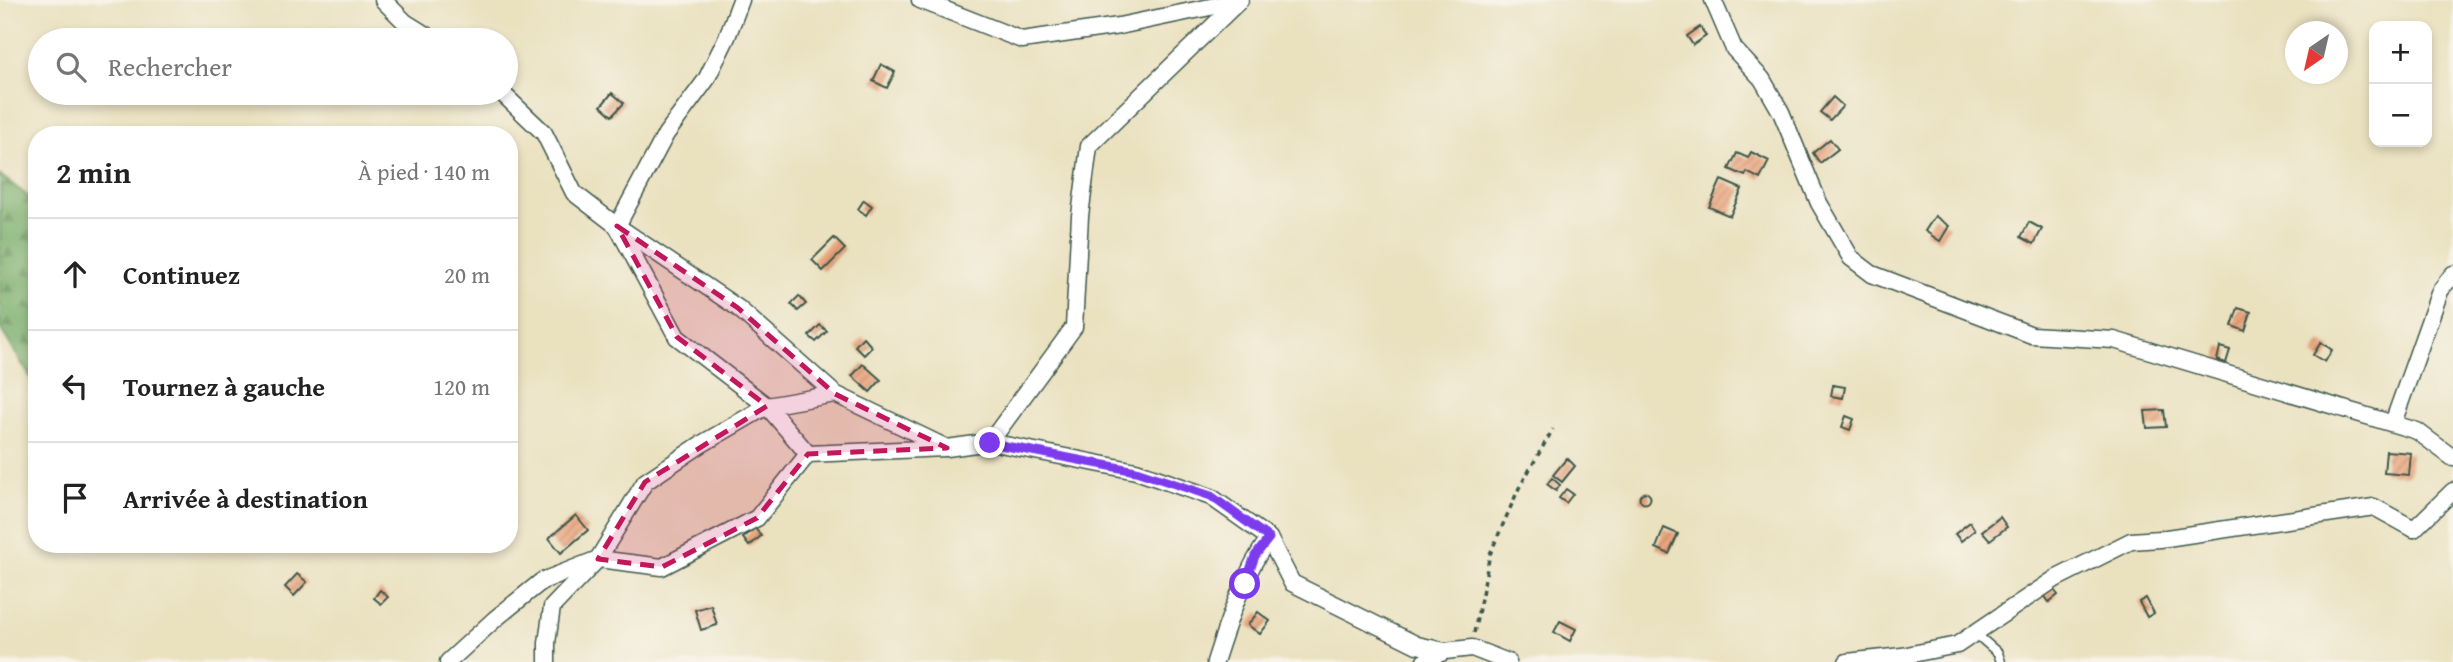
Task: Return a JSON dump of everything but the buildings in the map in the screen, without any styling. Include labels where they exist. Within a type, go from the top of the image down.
[{"type":"street","points":[[383,0],[415,28]]},
{"type":"street","points":[[617,226],[666,134],[706,80],[741,0]]},
{"type":"street","points":[[920,0],[1022,40],[1119,26],[1240,1]]},
{"type":"street","points":[[1713,0],[1734,49],[1762,79],[1782,112],[1819,203],[1851,258],[1872,274],[2032,335],[2113,340],[2417,430],[2453,458]]},
{"type":"street","points":[[990,443],[1074,327],[1080,216],[1089,146],[1240,1]]},
{"type":"street","points":[[515,105],[544,133],[574,193],[617,226],[738,309],[835,394],[947,448]]},
{"type":"street","points":[[617,226],[677,337],[767,406],[808,454]]},
{"type":"street","points":[[2393,423],[2440,291],[2453,274]]},
{"type":"street","points":[[547,662],[552,607],[598,559],[645,482],[700,444],[767,406],[835,394]]},
{"type":"street","points":[[448,662],[495,619],[542,582],[598,559],[663,567],[757,517],[808,454],[947,448],[990,443],[1136,471],[1211,496],[1269,538],[1292,583],[1417,645],[1445,651],[1472,648],[1508,662]]},
{"type":"street","points":[[2414,529],[2453,491]]},
{"type":"street","points":[[2414,529],[2453,500]]},
{"type":"street","points":[[1930,662],[2055,579],[2131,541],[2374,507],[2414,529]]},
{"type":"street","points":[[1215,662],[1255,556],[1269,538]]},
{"type":"street","points":[[1847,662],[1902,656],[1957,645]]},
{"type":"street","points":[[1424,662],[1445,651]]},
{"type":"lane","points":[[1975,633],[1998,653],[2001,662]]},
{"type":"path","points":[[1472,648],[1490,554],[1519,488],[1553,429]]},
{"type":"highlighted area","points":[[617,226],[738,308],[835,394],[947,448],[808,454],[757,518],[662,567],[598,559],[645,482],[767,406],[677,337]]},
{"type":"green space","points":[[0,175],[28,196],[28,373],[0,328]]},
{"type":"route","points":[[990,443],[1136,471],[1211,496],[1269,538],[1255,556],[1245,584]]}]
